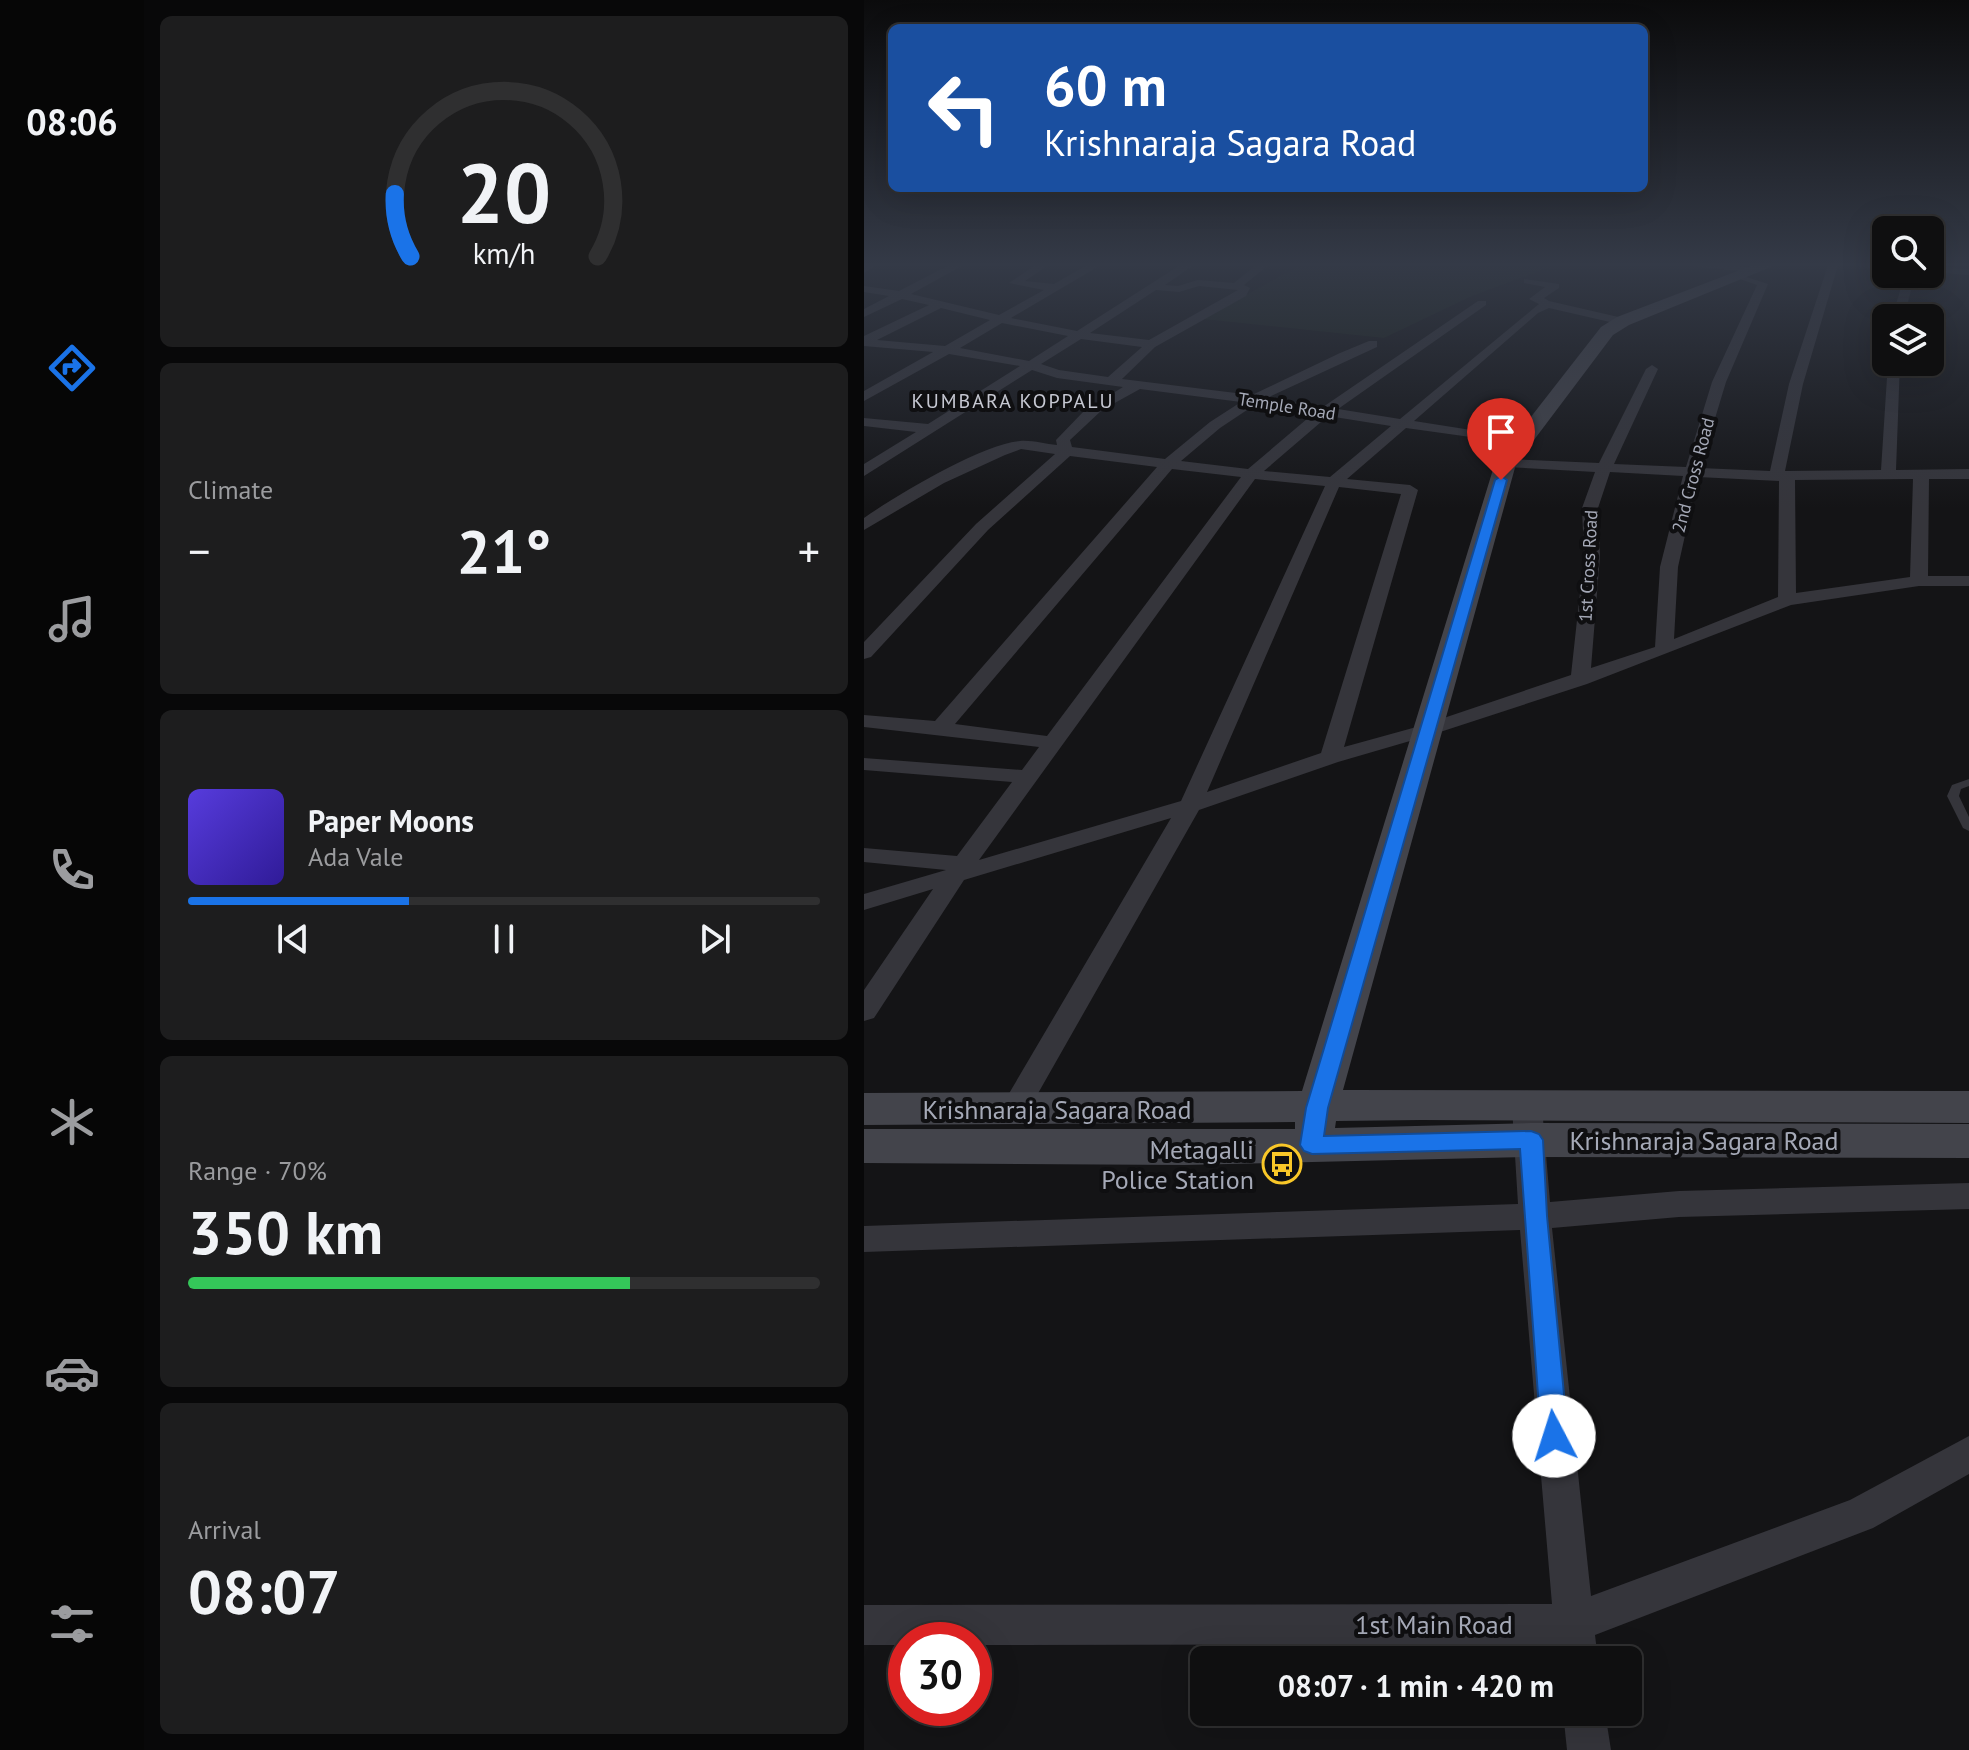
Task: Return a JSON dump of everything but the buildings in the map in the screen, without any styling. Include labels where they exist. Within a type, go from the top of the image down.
[{"type":"street","name":"Temple Road","points":[[886,344],[1031,364],[1057,374],[1249,399],[1399,424],[1603,470],[1781,476],[1969,474]]},
{"type":"street","points":[[864,397],[961,344]]},
{"type":"street","points":[[864,471],[1063,344]]},
{"type":"street","points":[[1111,381],[1132,365],[1151,344]]},
{"type":"street","points":[[940,728],[1167,465],[1199,434],[1249,399],[1290,378],[1373,344]]},
{"type":"street","points":[[864,1011],[959,870],[1251,474],[1324,412],[1423,344]]},
{"type":"street","points":[[1014,1110],[1190,805],[1334,482],[1495,344]]},
{"type":"street","points":[[1315,1126],[1427,730],[1514,452],[1597,344]]},
{"type":"street","name":"2nd Cross Road","points":[[1664,650],[1669,567],[1691,474],[1719,382],[1736,344]]},
{"type":"street","points":[[1787,600],[1781,476],[1796,384],[1810,344]]},
{"type":"street","name":"1st Cross Road","points":[[1580,680],[1592,556],[1590,508],[1603,470],[1652,369]]},
{"type":"street","points":[[1888,474],[1893,376]]},
{"type":"street","points":[[1066,452],[1063,440],[1081,417],[1109,398],[1139,384]]},
{"type":"street","points":[[864,422],[930,429]]},
{"type":"street","points":[[864,525],[927,487],[990,455],[1020,445],[1167,465],[1410,490],[1330,757]]},
{"type":"street","points":[[864,653],[982,527],[1066,452]]},
{"type":"street","points":[[1919,581],[1921,474]]},
{"type":"street","points":[[864,902],[959,870],[1190,805],[1330,757],[1427,730],[1580,680],[1787,600],[1919,581],[1969,581]]},
{"type":"street","points":[[864,721],[1053,743]]},
{"type":"street","points":[[864,764],[1028,777]]},
{"type":"street","points":[[864,855],[959,870]]},
{"type":"street","name":"Krishnaraja Sagara Road","points":[[864,1109],[1014,1110],[1315,1126],[1529,1123],[1969,1107]]},
{"type":"street","points":[[1529,1123],[1574,1642]]},
{"type":"street","name":"Krishnaraja Sagara Road","points":[[1529,1123],[1969,1141]]},
{"type":"street","name":"Krishnaraja Sagara Road","points":[[864,1146],[1185,1148],[1315,1126]]},
{"type":"street","points":[[864,1239],[1535,1216],[1679,1204],[1969,1196]]},
{"type":"street","name":"1st Main Road","points":[[864,1625],[1574,1642],[1860,1515],[1969,1454]]},
{"type":"street","points":[[1586,1726],[1589,1750]]},
{"type":"lane","points":[[1969,782],[1956,787],[1953,796],[1969,828]]},
{"type":"place","name":"Metagalli Police Station","points":[[1282,1164]]},
{"type":"district","name":"KUMBARA KOPPALU","points":[[1013,401]]},
{"type":"route","points":[[1501,480],[1317,1108],[1312,1145],[1531,1140],[1554,1436]]}]
